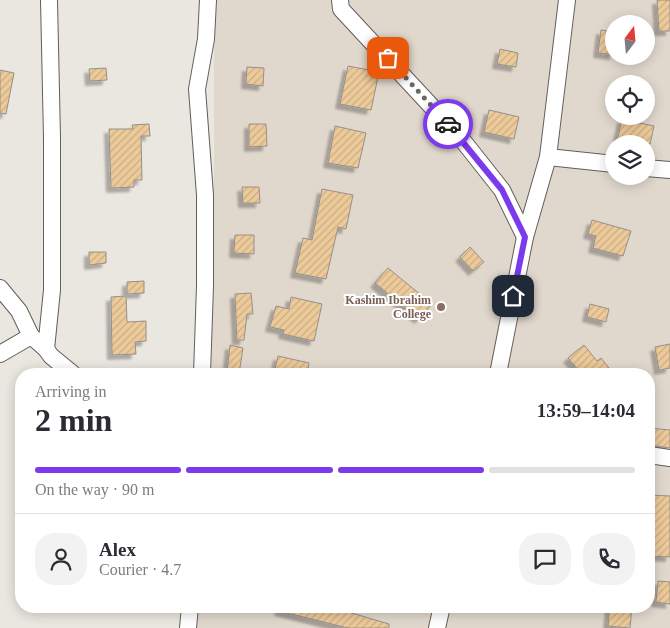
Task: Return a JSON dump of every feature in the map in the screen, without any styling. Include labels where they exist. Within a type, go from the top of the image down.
[{"type":"street","points":[[46,349],[52,280],[52,138],[49,0]]},
{"type":"street","points":[[202,368],[205,195],[198,89],[206,39],[208,0]]},
{"type":"street","points":[[340,0],[342,9],[460,137],[502,190],[525,237]]},
{"type":"street","points":[[499,368],[525,237],[548,158],[567,0]]},
{"type":"street","points":[[548,158],[605,163]]},
{"type":"street","points":[[655,169],[670,170]]},
{"type":"street","points":[[0,288],[19,311],[32,336],[66,368]]},
{"type":"street","points":[[0,354],[32,336]]},
{"type":"street","points":[[655,456],[670,458]]},
{"type":"street","points":[[188,628],[189,613]]},
{"type":"street","points":[[437,628],[440,613]]},
{"type":"shaded area","name":"Kashim Ibrahim College","points":[[216,0],[670,0],[670,628],[187,628],[190,613],[655,613],[655,368],[211,368]]},
{"type":"building","points":[[657,0],[670,0],[670,31],[659,31]]},
{"type":"building","points":[[601,30],[605,31],[605,54],[598,53]]},
{"type":"building","points":[[500,49],[518,53],[516,67],[497,64]]},
{"type":"building","points":[[348,66],[379,72],[371,110],[340,104]]},
{"type":"building","points":[[247,67],[264,68],[263,86],[246,84]]},
{"type":"building","points":[[106,68],[107,80],[90,81],[89,69]]},
{"type":"building","points":[[0,70],[14,73],[6,114],[0,113]]},
{"type":"building","points":[[489,110],[519,117],[514,139],[484,132]]},
{"type":"building","points":[[149,124],[150,136],[141,136],[142,180],[134,180],[134,187],[111,188],[109,129],[133,129],[132,125]]},
{"type":"building","points":[[249,124],[266,124],[267,146],[249,147]]},
{"type":"building","points":[[621,125],[654,126],[652,135],[619,135]]},
{"type":"building","points":[[335,126],[366,133],[358,168],[328,163]]},
{"type":"building","points":[[242,187],[259,187],[260,203],[243,203]]},
{"type":"building","points":[[322,189],[353,195],[346,229],[338,227],[326,279],[295,273],[303,238],[312,240]]},
{"type":"building","points":[[592,220],[631,231],[623,256],[593,248],[596,236],[588,234]]},
{"type":"building","points":[[235,235],[254,235],[254,254],[234,253]]},
{"type":"building","points":[[470,247],[484,262],[473,271],[460,257]]},
{"type":"building","points":[[89,252],[106,252],[106,263],[89,265]]},
{"type":"building","points":[[388,268],[432,304],[419,319],[375,283]]},
{"type":"building","points":[[144,281],[144,293],[127,294],[127,282]]},
{"type":"building","points":[[251,293],[253,314],[247,314],[244,340],[237,340],[235,294]]},
{"type":"building","points":[[126,296],[127,322],[146,321],[146,341],[135,342],[136,354],[112,355],[111,297]]},
{"type":"building","points":[[291,297],[322,304],[314,341],[283,334],[284,330],[270,327],[276,306],[289,309]]},
{"type":"building","points":[[590,304],[609,309],[606,322],[587,317]]},
{"type":"building","points":[[670,344],[670,368],[659,370],[655,347]]},
{"type":"building","points":[[230,345],[243,348],[240,368],[228,368]]},
{"type":"building","points":[[584,345],[597,361],[601,358],[609,368],[577,368],[568,358]]},
{"type":"building","points":[[278,356],[309,363],[308,368],[275,368]]},
{"type":"building","points":[[655,429],[670,430],[670,448],[655,446]]},
{"type":"building","points":[[655,495],[670,496],[670,557],[655,556]]},
{"type":"building","points":[[658,581],[670,582],[670,604],[656,602]]},
{"type":"building","points":[[287,613],[352,613],[389,624],[389,628],[348,628]]},
{"type":"building","points":[[609,613],[631,613],[630,628],[608,626]]},
{"type":"way so far","points":[[388,58],[448,124]]},
{"type":"place","name":"Kashim Ibrahim College","points":[[441,307]]},
{"type":"route","points":[[448,124],[502,190],[525,237],[513,296]]}]
